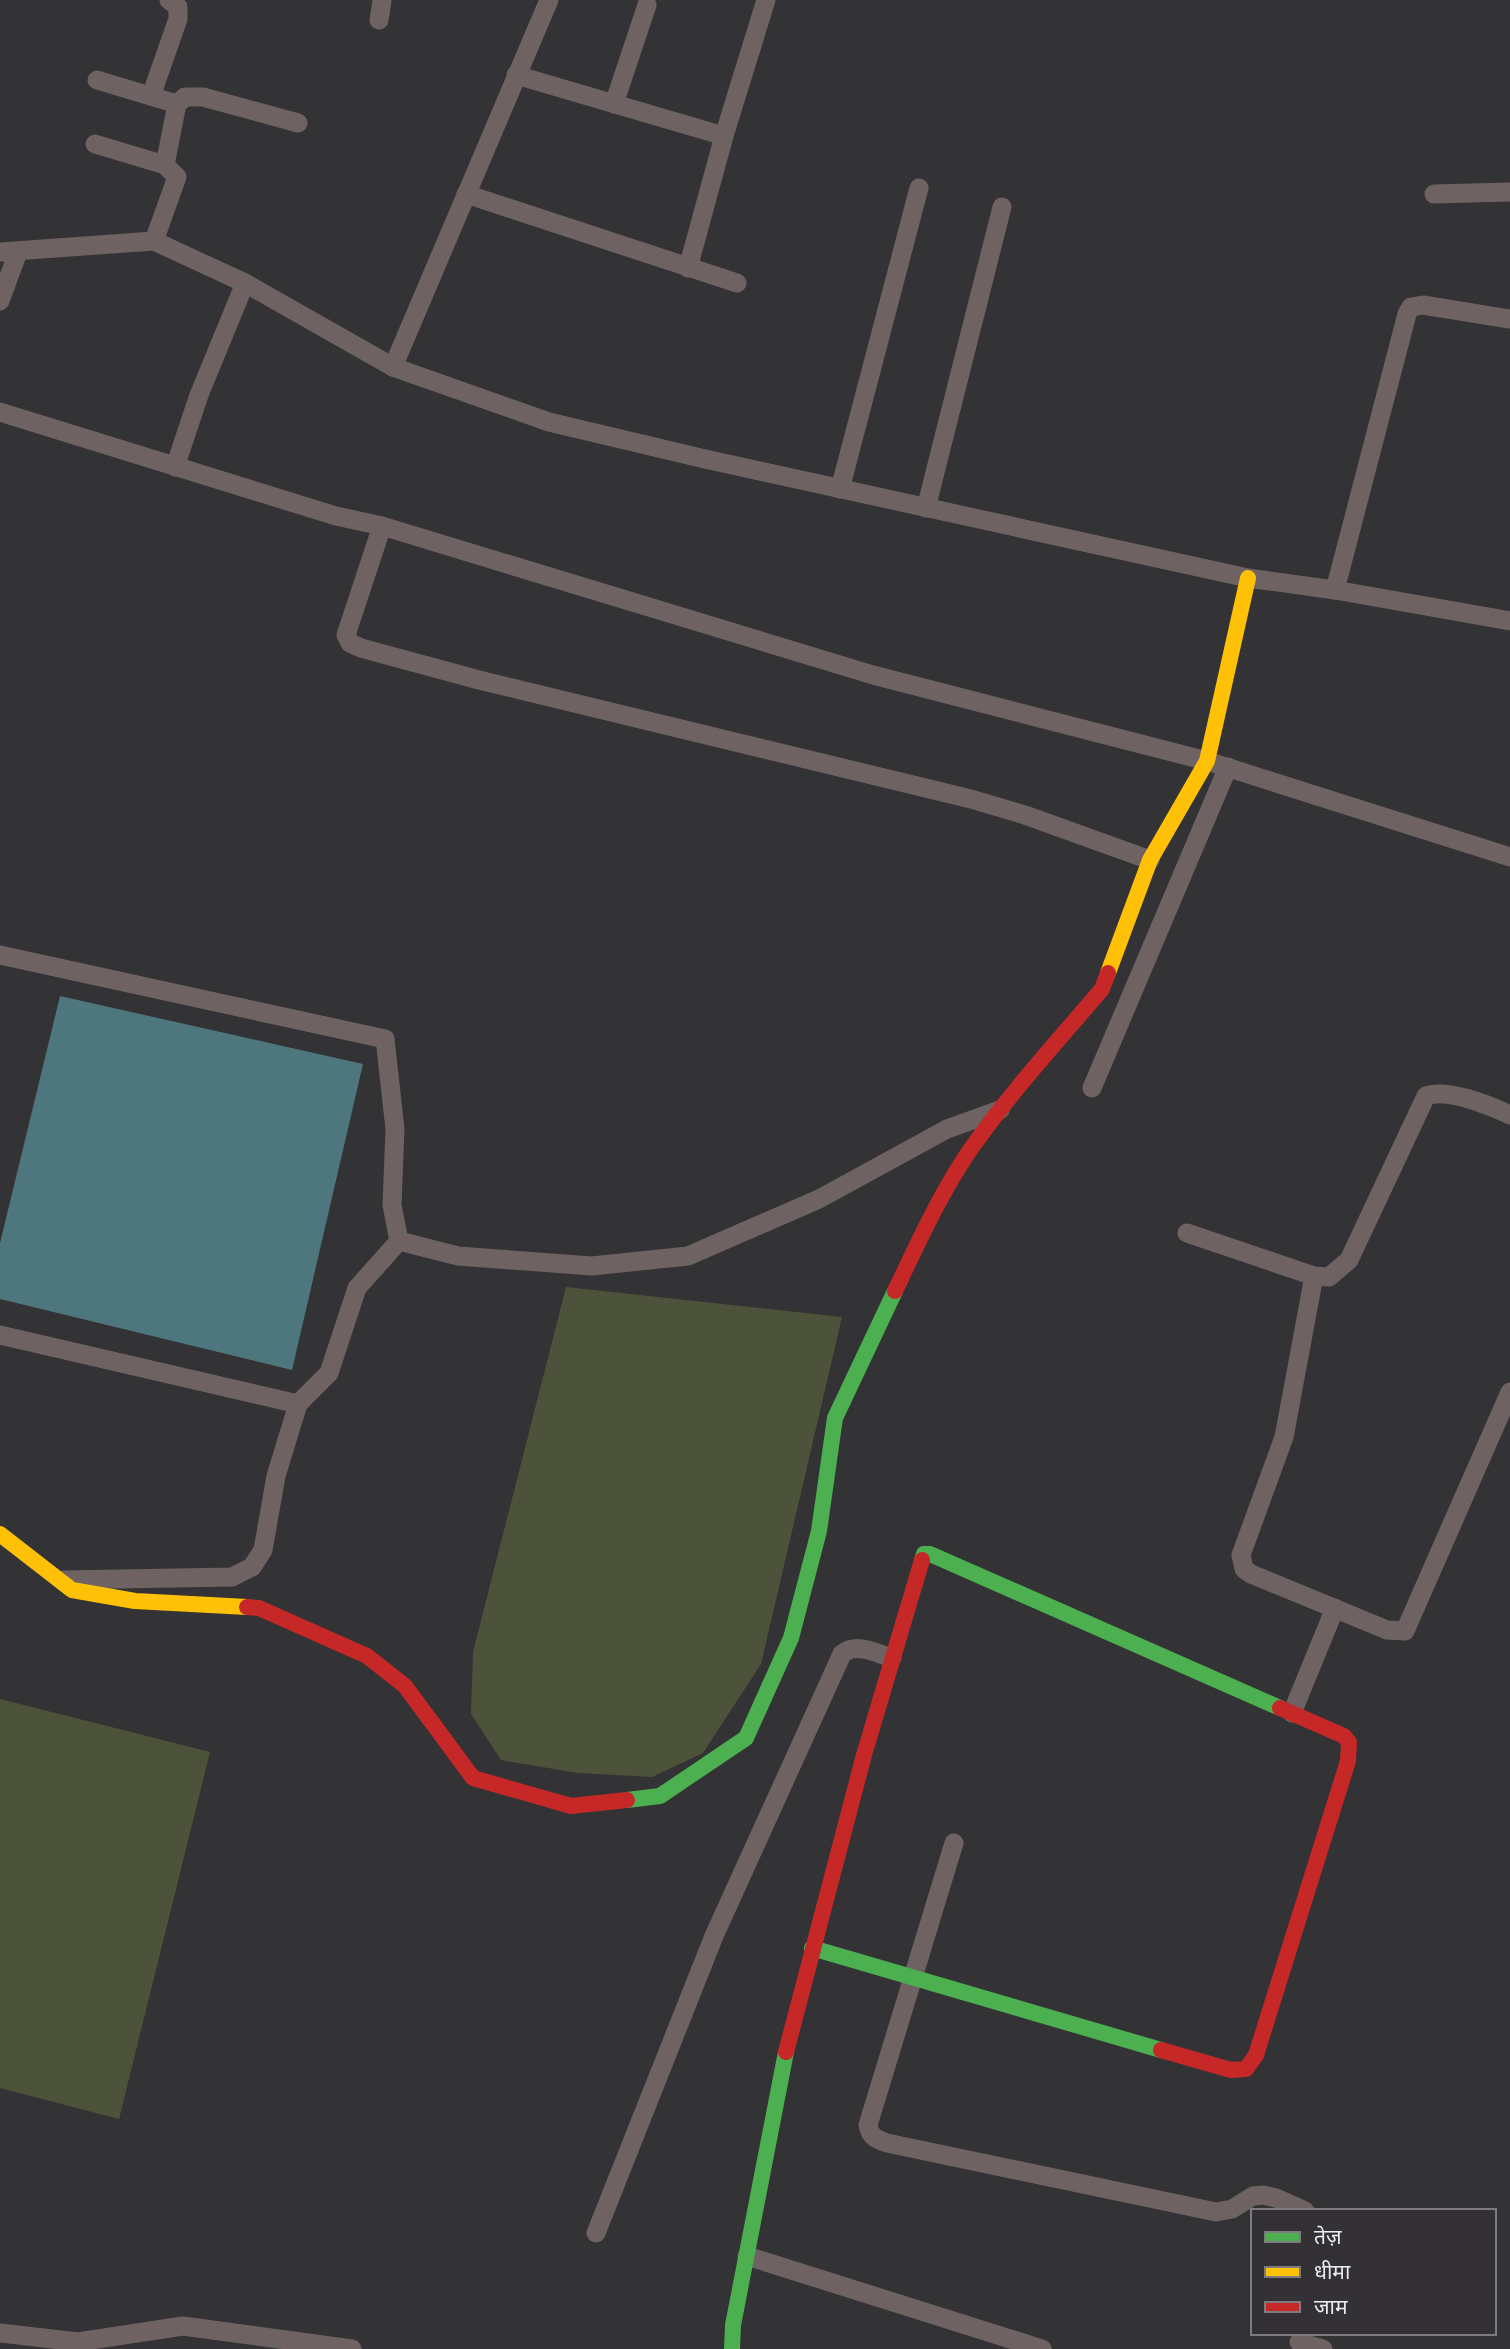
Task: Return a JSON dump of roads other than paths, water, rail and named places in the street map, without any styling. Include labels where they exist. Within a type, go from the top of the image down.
[{"type":"street","points":[[151,96],[178,19],[178,7],[169,0]]},
{"type":"street","points":[[379,20],[383,0]]},
{"type":"street","points":[[393,367],[549,0]]},
{"type":"street","points":[[688,268],[724,136],[766,0]]},
{"type":"street","points":[[614,104],[647,5]]},
{"type":"street","points":[[516,75],[724,136]]},
{"type":"street","points":[[97,80],[177,104]]},
{"type":"street","points":[[165,165],[177,104],[185,97],[203,97],[298,123]]},
{"type":"street","points":[[95,144],[165,165],[177,177],[154,241]]},
{"type":"street","points":[[840,489],[919,188]]},
{"type":"street","points":[[1434,194],[1510,192]]},
{"type":"street","points":[[466,194],[737,283]]},
{"type":"street","points":[[926,508],[1002,207]]},
{"type":"street","points":[[0,301],[9,252],[154,241],[245,283],[393,367],[550,422],[840,489],[1248,578],[1335,590],[1510,621]]},
{"type":"street","points":[[175,467],[199,395],[245,283]]},
{"type":"street","points":[[1335,590],[1411,307],[1423,305],[1510,319]]},
{"type":"street","points":[[0,412],[336,516],[382,526],[873,675],[1208,761],[1510,857]]},
{"type":"street","points":[[382,526],[346,635],[351,643],[361,648],[478,680],[971,799],[1025,815],[1150,860]]},
{"type":"street","points":[[0,1534],[72,1590],[135,1601],[258,1608],[367,1656],[405,1686],[474,1778],[570,1806],[660,1796],[746,1738],[791,1638],[819,1531],[835,1418],[931,1214],[969,1152],[1000,1110],[1102,989],[1150,860],[1208,761],[1248,578]]},
{"type":"street","points":[[1092,1088],[1228,767]]},
{"type":"street","points":[[0,955],[385,1039],[395,1129],[392,1205],[399,1241]]},
{"type":"street","points":[[1187,1233],[1314,1276],[1329,1277],[1349,1260],[1426,1096],[1435,1093],[1475,1101],[1510,1115]]},
{"type":"street","points":[[399,1241],[458,1256],[592,1266],[688,1256],[819,1199],[947,1129],[1000,1110]]},
{"type":"street","points":[[60,1580],[232,1577],[252,1567],[263,1550],[276,1476],[298,1404],[329,1373],[357,1288],[399,1241]]},
{"type":"street","points":[[1314,1276],[1284,1437],[1241,1555],[1244,1569],[1251,1574],[1387,1630],[1405,1631],[1510,1392]]},
{"type":"street","points":[[0,1335],[298,1404]]},
{"type":"street","points":[[732,2349],[733,2325],[780,2078],[812,1948],[892,1658],[920,1560],[924,1555],[930,1553],[1344,1736],[1349,1742],[1350,1752],[1256,2054],[1253,2063],[1246,2070],[1231,2070],[812,1948]]},
{"type":"street","points":[[1292,1713],[1335,1608]]},
{"type":"street","points":[[596,2233],[714,1936],[842,1654],[849,1648],[861,1648],[892,1658]]},
{"type":"street","points":[[954,1843],[868,2125],[870,2134],[875,2139],[1216,2212],[1232,2209],[1253,2196],[1263,2195],[1301,2209]]},
{"type":"street","points":[[747,2256],[1030,2347]]},
{"type":"street","points":[[0,2333],[78,2346],[183,2326],[352,2349]]},
{"type":"street","points":[[1299,2342],[1323,2349]]},
{"type":"water","points":[[60,996],[363,1064],[292,1370],[0,1299],[0,1243]]}]
